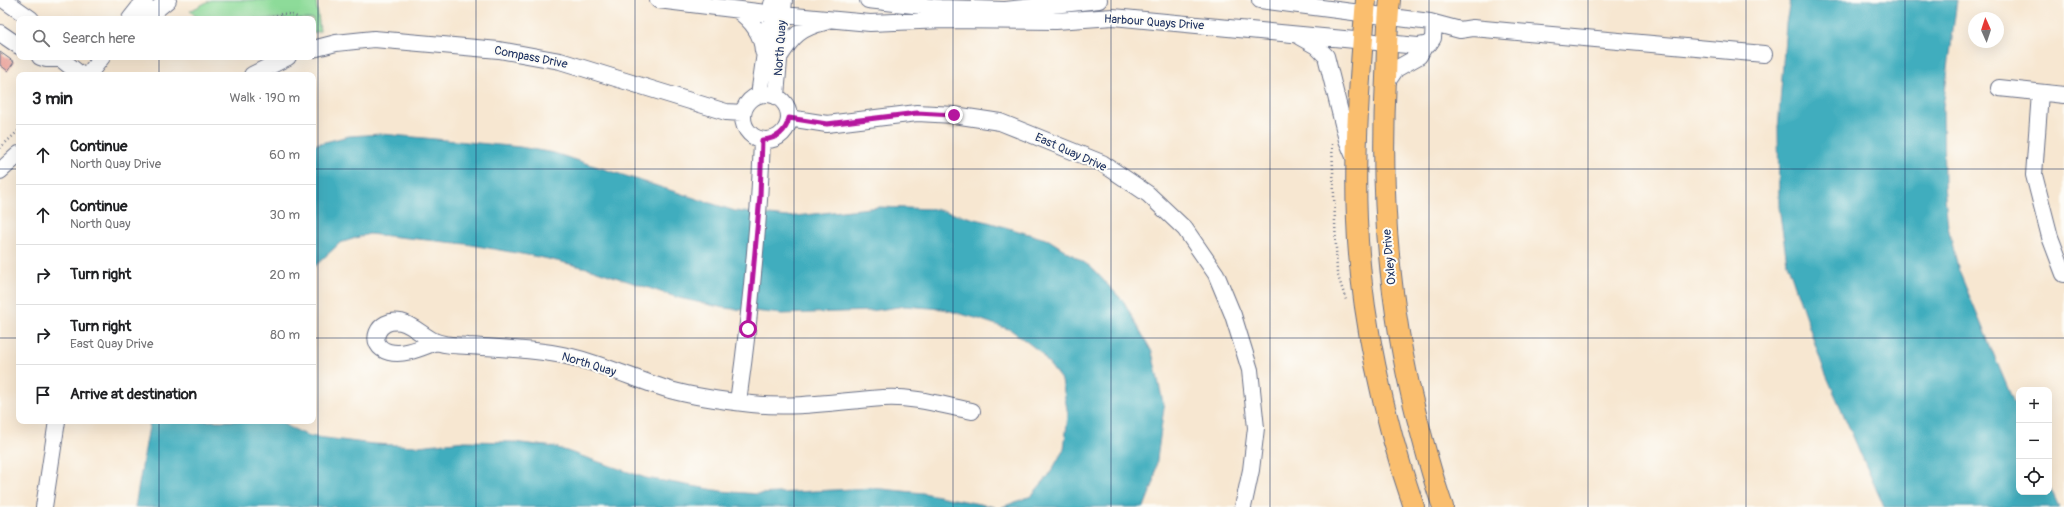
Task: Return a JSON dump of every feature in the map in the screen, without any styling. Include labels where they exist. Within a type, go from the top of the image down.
[{"type":"main road","points":[[1365,7],[1357,163],[1358,237],[1373,349],[1385,407],[1414,507]]},
{"type":"main road","name":"Oxley Drive","points":[[1389,9],[1385,85],[1384,197],[1393,299],[1408,382],[1421,434],[1443,507]]},
{"type":"street","points":[[4,0],[27,16]]},
{"type":"street","points":[[132,16],[145,0]]},
{"type":"street","points":[[149,16],[168,0]]},
{"type":"street","name":"Harbour Quays Drive","points":[[658,0],[737,10],[778,7],[836,20],[870,23],[944,20],[1056,21],[1113,17],[1297,36],[1387,42],[1418,46],[1425,45]]},
{"type":"street","name":"Harbour Quays Drive","points":[[868,0],[940,8],[1005,10],[1099,0]]},
{"type":"street","points":[[1260,0],[1389,9],[1460,30],[1473,28],[1764,54]]},
{"type":"street","name":"North Quay","points":[[776,96],[779,57],[778,7]]},
{"type":"street","name":"North Quay","points":[[758,95],[764,62],[778,7]]},
{"type":"street","points":[[737,10],[744,15],[759,35],[763,46],[764,62]]},
{"type":"street","points":[[779,57],[791,39],[801,30],[812,25],[836,20]]},
{"type":"street","points":[[1385,85],[1396,69],[1419,56],[1425,45],[1429,44],[1432,38],[1434,23]]},
{"type":"street","points":[[0,33],[16,44]]},
{"type":"street","points":[[1297,36],[1316,46],[1326,56],[1347,140],[1357,163]]},
{"type":"street","name":"Compass Drive","points":[[316,48],[336,43],[374,39],[499,50],[560,61],[726,112],[743,113]]},
{"type":"street","points":[[62,60],[77,72]]},
{"type":"street","points":[[90,72],[100,60]]},
{"type":"street","points":[[258,72],[282,60]]},
{"type":"street","points":[[1999,88],[2064,95]]},
{"type":"street","points":[[2040,93],[2034,175],[2050,237],[2064,274]]},
{"type":"street","points":[[768,94],[776,96],[784,103],[789,118],[783,132],[777,137],[762,140],[747,130],[743,122],[743,113],[748,102],[758,95],[768,94]]},
{"type":"street","name":"East Quay Drive","points":[[789,118],[827,124],[917,113],[954,115],[1000,122],[1102,164],[1148,194],[1185,229],[1216,274],[1234,315],[1250,370],[1256,428],[1251,470],[1243,507]]},
{"type":"street","points":[[738,402],[748,329],[760,196],[762,140]]},
{"type":"street","points":[[0,171],[16,157]]},
{"type":"street","name":"North Quay","points":[[436,342],[551,353],[581,359],[672,390],[738,402],[772,406],[825,404],[884,398],[915,399],[972,411]]},
{"type":"street","points":[[44,507],[57,424]]},
{"type":"path","points":[[274,16],[288,13],[295,16]]},
{"type":"path","points":[[0,148],[16,133]]},
{"type":"green space","points":[[211,0],[316,0],[320,31],[316,32],[316,16],[196,16],[190,11]]},
{"type":"water","points":[[1790,0],[1957,0],[1943,107],[1944,186],[1948,227],[1959,271],[2016,408],[2016,495],[2052,495],[2052,492],[2059,507],[1884,507],[1824,370],[1787,263],[1779,207],[1778,129],[1786,24]]},
{"type":"water","points":[[382,134],[520,147],[554,153],[735,211],[786,217],[879,207],[934,209],[988,222],[1049,240],[1091,267],[1124,302],[1152,352],[1164,407],[1154,482],[1144,507],[1002,507],[1031,496],[1049,475],[1064,449],[1068,415],[1062,381],[1039,351],[1011,330],[979,319],[943,309],[905,306],[871,311],[782,314],[724,308],[679,298],[591,269],[544,258],[466,244],[369,234],[340,243],[316,265],[316,144],[349,136]]},
{"type":"water","points":[[149,424],[284,424],[309,436],[373,444],[418,446],[465,441],[513,442],[555,447],[646,478],[721,491],[757,494],[872,488],[923,493],[995,507],[135,507]]},
{"type":"building","points":[[0,52],[14,62],[8,71],[0,65]]},
{"type":"route","points":[[748,329],[760,196],[762,140],[770,140],[777,137],[788,125],[789,118],[827,124],[917,113],[954,115]]}]
